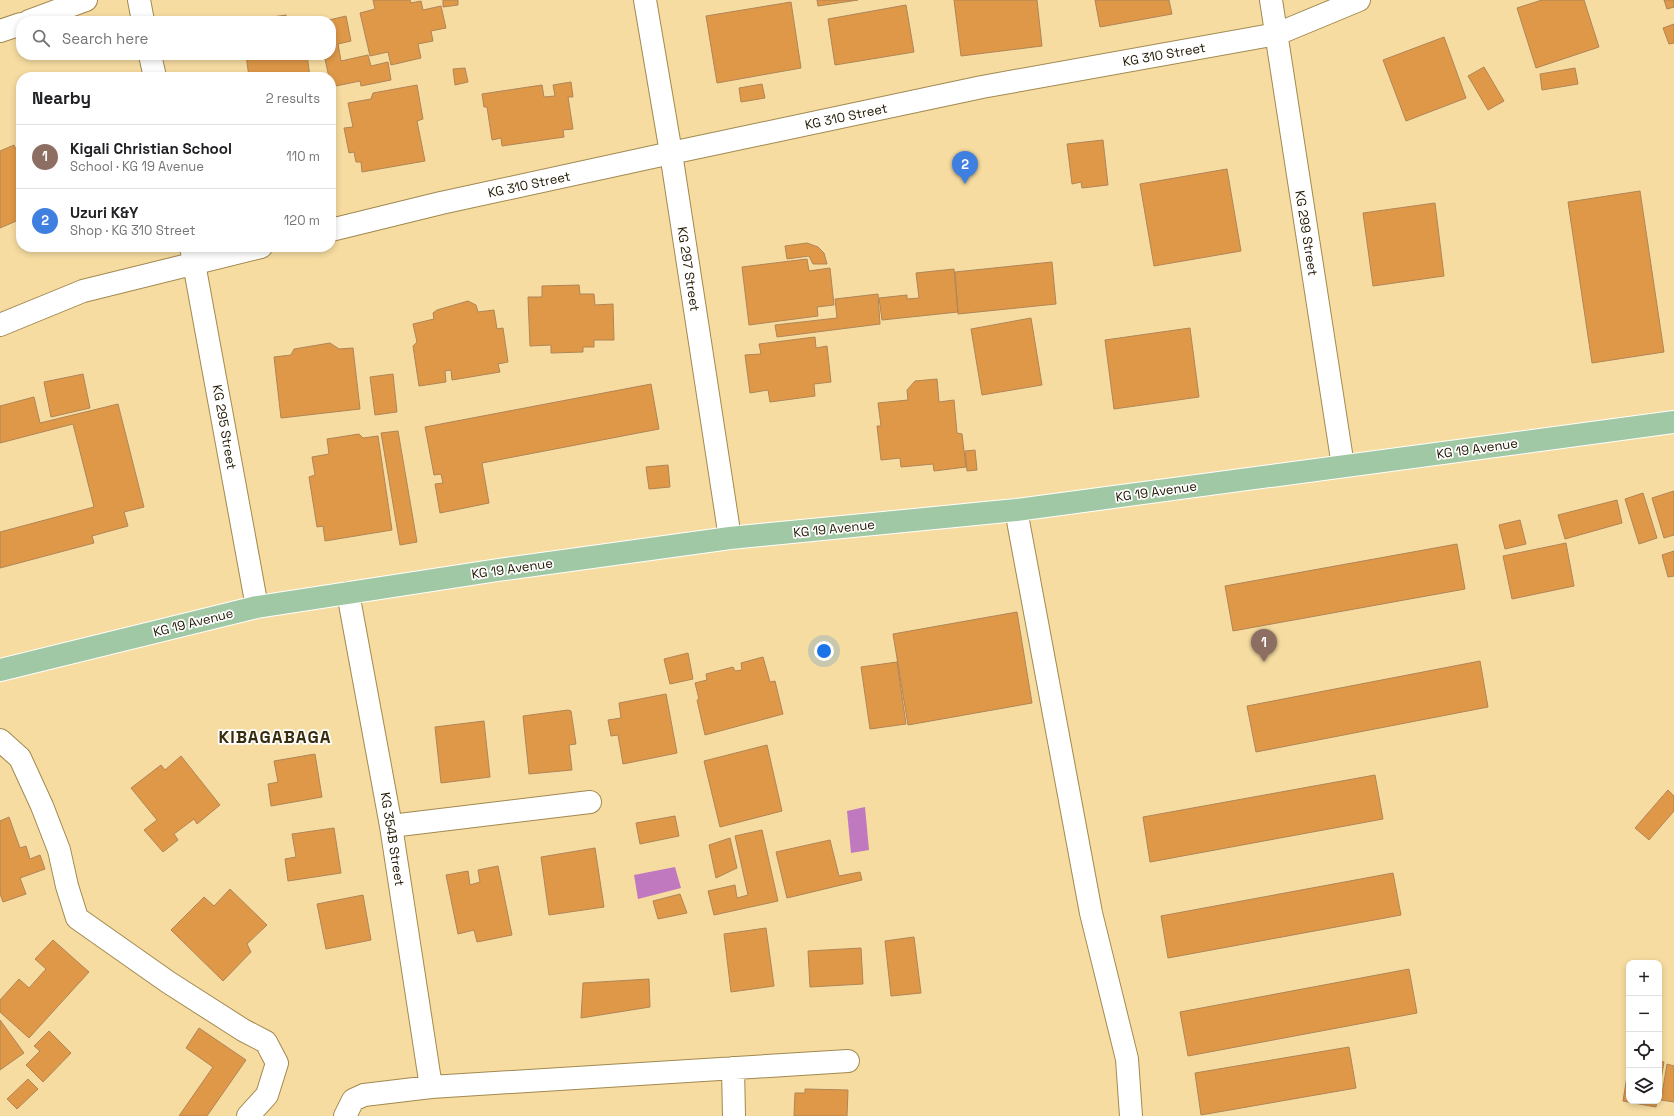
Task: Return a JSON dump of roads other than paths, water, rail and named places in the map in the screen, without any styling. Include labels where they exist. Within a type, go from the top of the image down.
[{"type":"main road","name":"KG 19 Avenue","points":[[0,670],[258,606],[490,571],[730,538],[1016,510],[1674,422]]},
{"type":"street","points":[[43,16],[86,0]]},
{"type":"street","points":[[138,0],[142,16]]},
{"type":"street","name":"KG 297 Street","points":[[645,0],[671,153],[730,538]]},
{"type":"street","name":"KG 299 Street","points":[[1271,0],[1343,466]]},
{"type":"street","name":"KG 310 Street","points":[[336,229],[441,203],[982,87],[1276,34],[1359,0]]},
{"type":"street","points":[[0,31],[16,26]]},
{"type":"street","points":[[151,60],[154,72]]},
{"type":"street","points":[[0,325],[83,291],[193,255],[218,252]]},
{"type":"street","name":"KG 295 Street","points":[[193,255],[258,606]]},
{"type":"street","points":[[1016,510],[1091,913],[1127,1059],[1131,1116]]},
{"type":"street","name":"KG 354B Street","points":[[348,593],[391,826],[431,1087]]},
{"type":"street","points":[[0,740],[20,758],[42,806],[59,850],[67,886],[77,918],[168,982],[242,1030],[266,1042],[277,1063],[267,1095],[248,1116]]},
{"type":"street","points":[[391,826],[590,802]]},
{"type":"street","points":[[345,1116],[353,1100],[364,1095],[431,1087],[848,1061]]},
{"type":"street","points":[[733,1068],[734,1116]]},
{"type":"place","name":"Uzuri K&Y","points":[[965,184]]},
{"type":"place","name":"Kigali Christian School","points":[[1264,662]]},
{"type":"district","name":"KIBAGABAGA","points":[[275,737]]}]
